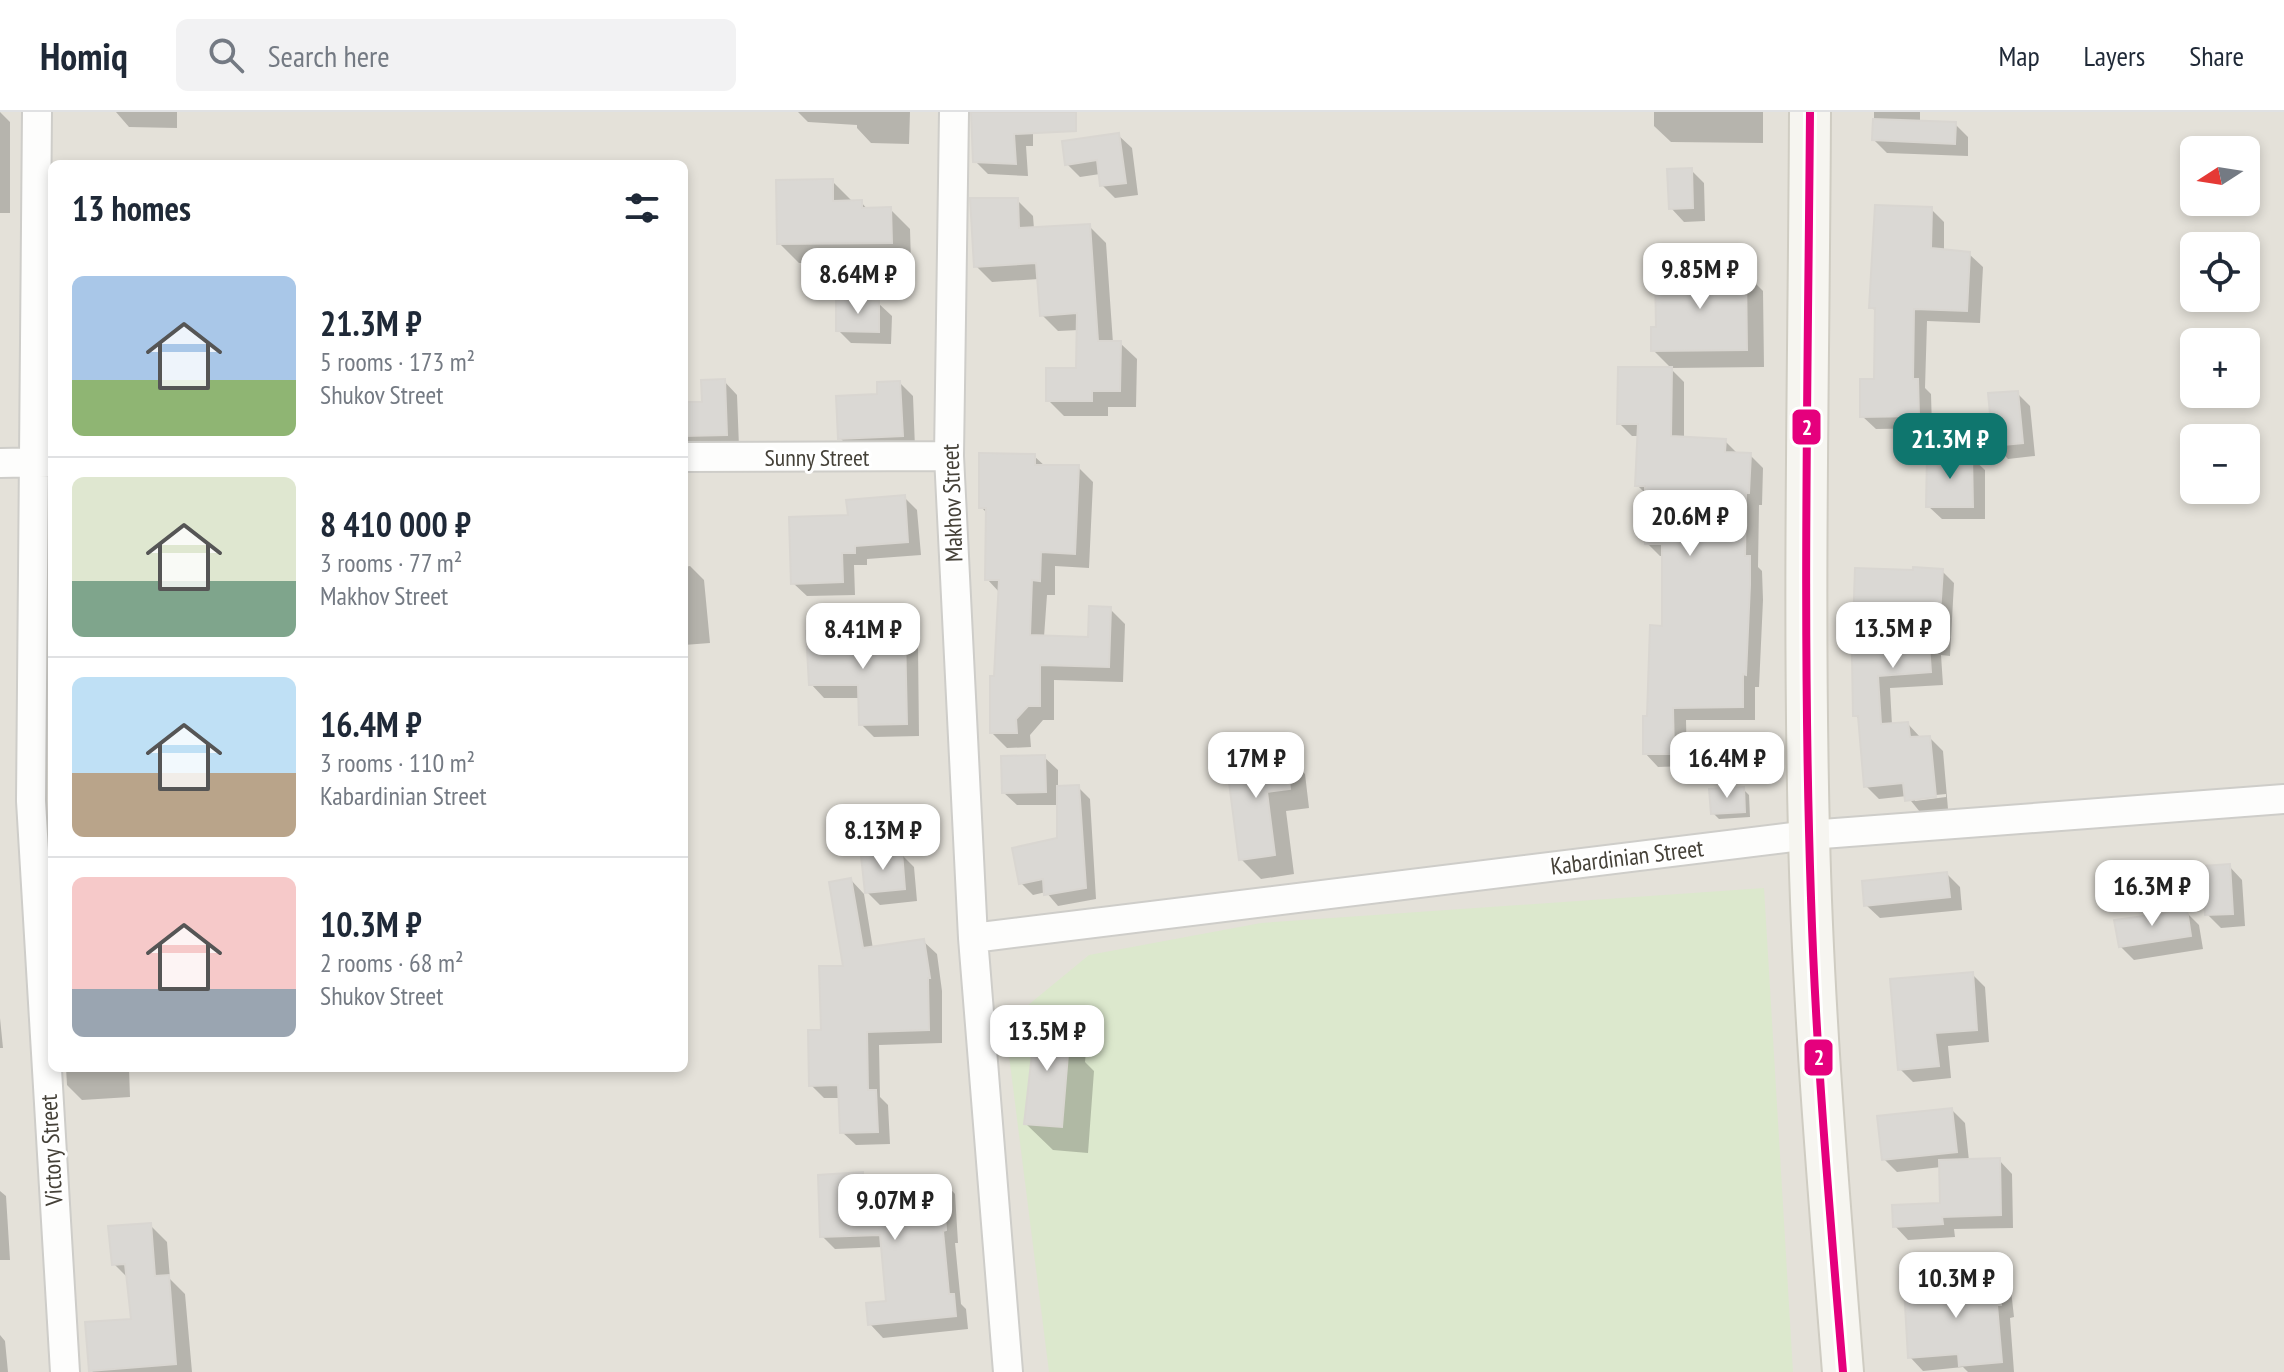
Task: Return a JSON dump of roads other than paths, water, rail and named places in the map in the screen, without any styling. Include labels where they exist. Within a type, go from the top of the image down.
[{"type":"main road","points":[[1810,112],[1809,835],[1815,1009],[1843,1372]]},
{"type":"street","name":"Victory Street","points":[[37,112],[44,462],[31,801],[65,1372]]},
{"type":"street","name":"Makhov Street","points":[[954,112],[949,456],[973,938],[1008,1372]]},
{"type":"street","name":"Sunny Street","points":[[688,457],[949,456]]},
{"type":"street","points":[[0,463],[44,462]]},
{"type":"street","name":"Kabardinian Street","points":[[973,938],[1809,835],[2284,799]]}]
